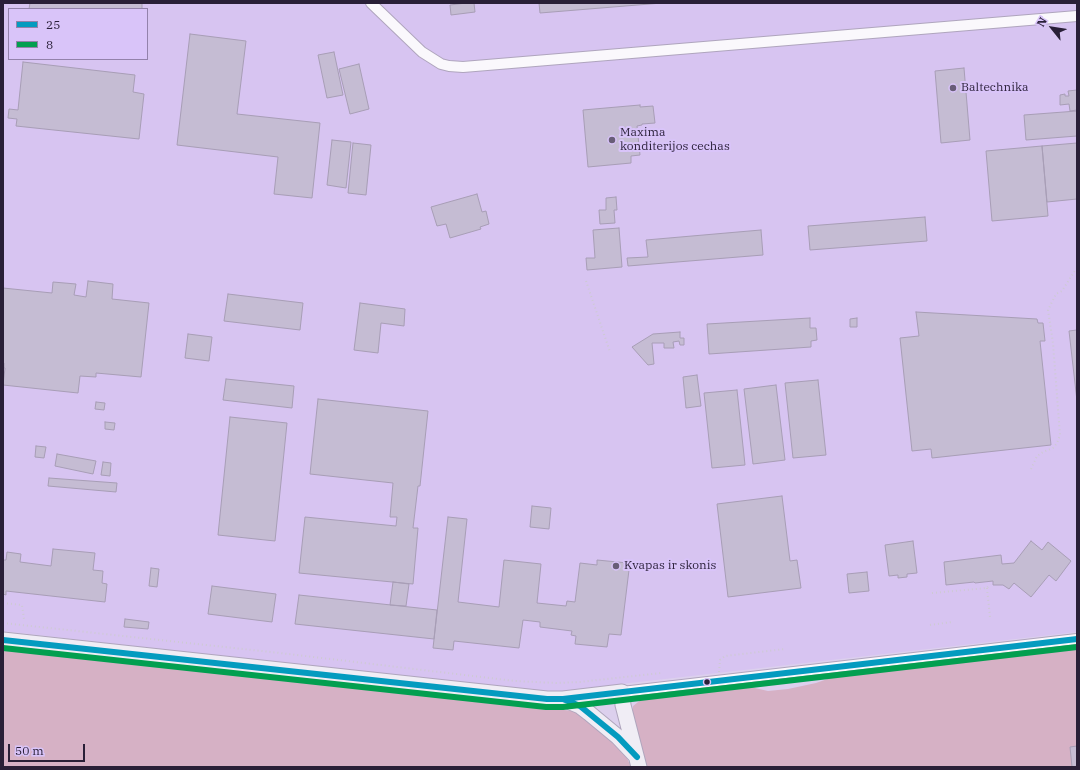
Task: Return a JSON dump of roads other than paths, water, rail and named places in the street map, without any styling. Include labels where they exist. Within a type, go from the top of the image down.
[{"type":"main road","points":[[3,640],[540,698],[563,699],[622,692],[623,705],[638,762]]},
{"type":"main road","points":[[563,699],[580,706],[589,713],[618,738],[638,762]]},
{"type":"street","points":[[371,3],[422,52],[440,64],[463,67],[1077,16]]},
{"type":"street","points":[[622,692],[1077,639]]},
{"type":"place","name":"Baltechnika","points":[[953,88]]},
{"type":"place","name":"Maxima konditerijos cechas","points":[[612,140]]},
{"type":"place","name":"Kvapas ir skonis","points":[[616,566]]}]
